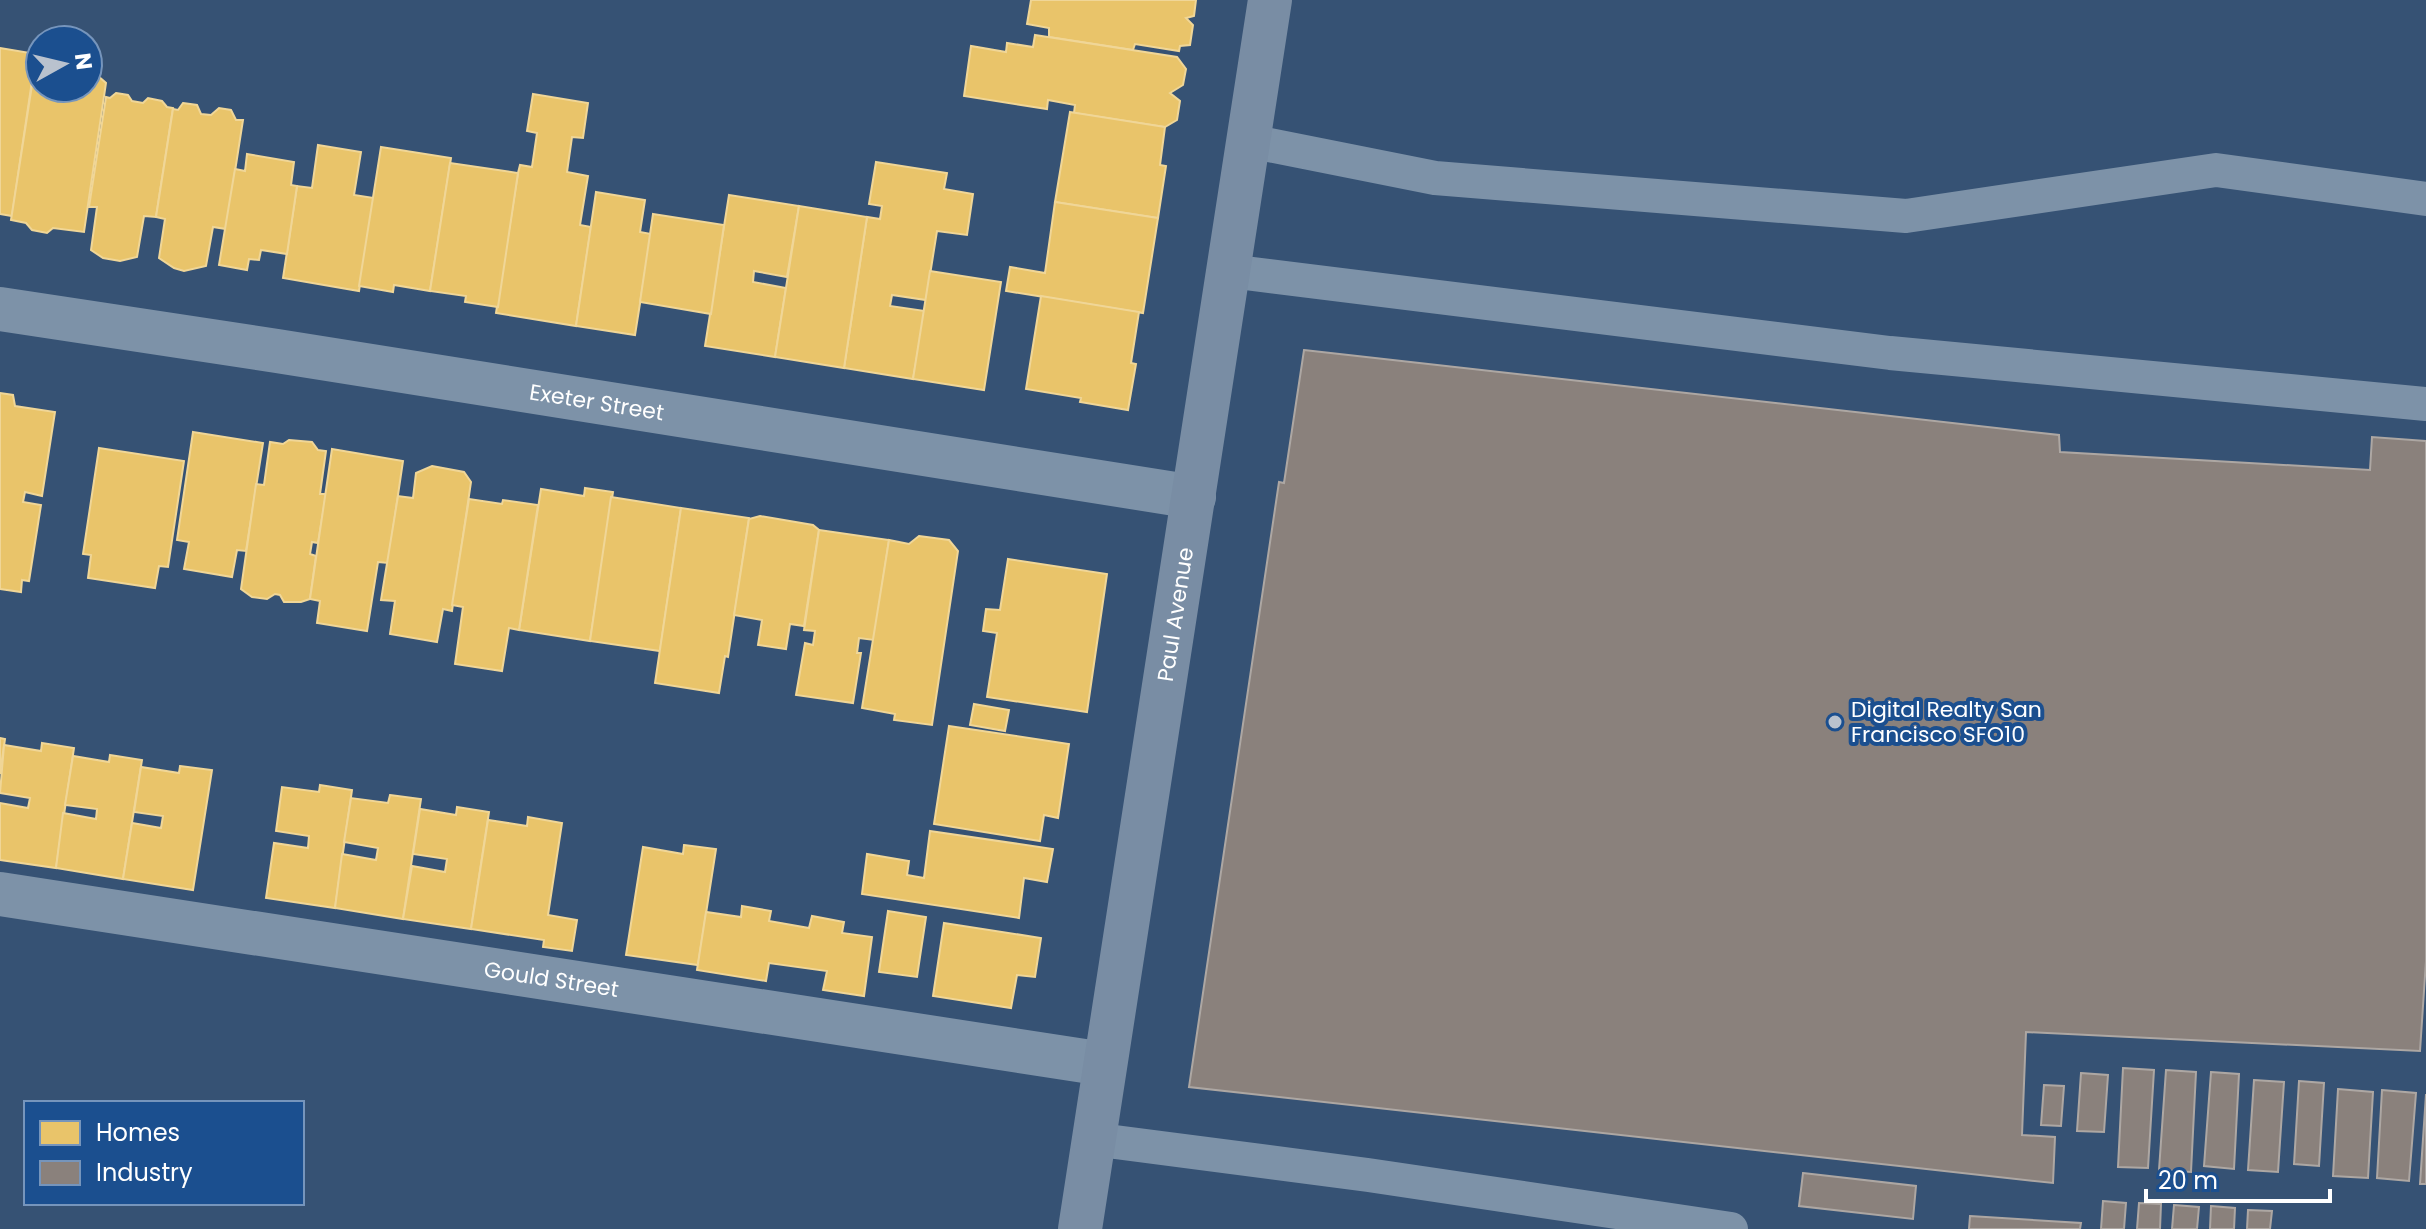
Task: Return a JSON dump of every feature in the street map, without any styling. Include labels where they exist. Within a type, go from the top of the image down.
[{"type":"main road","name":"Paul Avenue","points":[[1080,1229],[1270,0]]},
{"type":"street","name":"Exeter Street","points":[[0,309],[1194,497]]},
{"type":"street","name":"Gould Street","points":[[0,894],[1104,1064]]},
{"type":"lane","points":[[1249,141],[1435,178],[1906,216],[2216,170],[2426,199]]},
{"type":"lane","points":[[1229,271],[1890,353],[2426,404]]},
{"type":"lane","points":[[1092,1139],[1368,1175],[1731,1229]]},
{"type":"building: Homes","points":[[1031,0],[1196,0],[1194,16],[1186,18],[1193,25],[1190,45],[1180,46],[1179,51],[1135,44],[1133,50],[1049,37],[1049,28],[1027,24]]},
{"type":"building: Homes","points":[[1035,35],[1177,57],[1186,69],[1183,85],[1170,93],[1180,101],[1177,120],[1165,127],[1074,113],[1075,105],[1048,100],[1047,109],[964,96],[971,46],[1006,52],[1007,43],[1033,47]]},
{"type":"building: Homes","points":[[0,48],[24,52],[24,104],[29,104],[12,216],[0,214]]},
{"type":"building: Homes","points":[[116,93],[143,103],[148,98],[162,101],[173,108],[156,217],[144,216],[137,257],[120,261],[103,258],[91,250],[97,207],[89,207],[106,97],[110,98]]},
{"type":"building: Homes","points":[[533,94],[588,103],[583,138],[572,137],[567,172],[588,176],[580,225],[591,227],[576,326],[496,313],[518,173],[520,165],[532,167],[537,133],[527,131]]},
{"type":"building: Homes","points":[[183,103],[197,105],[201,114],[211,115],[219,108],[231,110],[236,120],[243,120],[226,229],[213,227],[206,266],[184,271],[159,258],[165,219],[156,217],[173,109],[178,110]]},
{"type":"building: Homes","points":[[29,104],[103,104],[84,232],[53,228],[47,233],[11,220]]},
{"type":"building: Homes","points":[[1070,112],[1165,127],[1160,165],[1166,166],[1158,218],[1055,202]]},
{"type":"building: Homes","points":[[318,145],[361,152],[354,195],[374,198],[359,291],[283,278],[297,186],[312,188]]},
{"type":"building: Homes","points":[[381,147],[451,158],[430,291],[394,285],[393,292],[359,286]]},
{"type":"building: Homes","points":[[247,154],[294,162],[291,185],[297,186],[287,254],[261,250],[259,260],[249,259],[247,270],[219,265],[235,169],[245,171]]},
{"type":"building: Homes","points":[[876,162],[947,173],[944,189],[973,194],[967,235],[937,231],[926,300],[892,295],[890,306],[925,311],[913,379],[844,368],[867,217],[880,219],[882,206],[869,204]]},
{"type":"building: Homes","points":[[450,163],[518,173],[498,307],[465,302],[466,296],[430,291]]},
{"type":"building: Homes","points":[[596,192],[645,200],[640,232],[651,234],[635,335],[576,326]]},
{"type":"building: Homes","points":[[729,195],[799,206],[787,277],[754,271],[753,282],[786,288],[775,357],[705,346]]},
{"type":"building: Homes","points":[[1055,202],[1158,218],[1143,313],[1006,291],[1010,267],[1045,273]]},
{"type":"building: Homes","points":[[799,206],[867,217],[844,368],[775,357]]},
{"type":"building: Homes","points":[[653,214],[724,225],[711,314],[640,302]]},
{"type":"building: Homes","points":[[930,271],[1001,282],[984,390],[913,379]]},
{"type":"building: Homes","points":[[1041,296],[1139,312],[1131,363],[1136,364],[1128,410],[1026,389]]},
{"type":"building: Homes","points":[[0,393],[13,395],[15,406],[55,412],[42,496],[25,492],[23,502],[41,505],[29,581],[22,580],[21,592],[0,589]]},
{"type":"building: Homes","points":[[193,432],[263,443],[246,551],[237,550],[232,577],[184,569],[189,542],[177,540]]},
{"type":"building: Homes","points":[[289,440],[312,442],[318,450],[326,451],[320,494],[326,494],[318,543],[312,542],[310,554],[316,556],[310,599],[301,602],[284,602],[280,595],[275,594],[267,599],[252,597],[241,589],[256,484],[264,485],[270,442],[283,444]]},
{"type":"building: Homes","points":[[99,448],[184,461],[168,567],[159,566],[155,588],[88,578],[91,555],[83,554]]},
{"type":"building: Homes","points":[[332,449],[403,461],[388,563],[378,562],[367,631],[317,623],[320,601],[310,599]]},
{"type":"building: Homes","points":[[432,466],[464,472],[471,482],[452,611],[443,609],[437,642],[390,634],[395,601],[381,600],[398,496],[413,498],[416,473]]},
{"type":"building: Homes","points":[[585,488],[613,492],[590,641],[519,630],[541,489],[584,496]]},
{"type":"building: Homes","points":[[611,497],[681,508],[660,651],[590,641]]},
{"type":"building: Homes","points":[[469,499],[538,505],[519,630],[509,628],[502,671],[455,664],[463,607],[452,605]]},
{"type":"building: Homes","points":[[681,508],[749,518],[728,657],[725,656],[719,693],[655,683]]},
{"type":"building: Homes","points":[[760,516],[813,525],[819,530],[804,626],[790,624],[786,649],[758,645],[762,620],[734,615],[749,519]]},
{"type":"building: Homes","points":[[819,530],[889,540],[874,640],[859,638],[857,653],[861,653],[853,703],[796,695],[805,643],[813,645],[815,631],[804,630]]},
{"type":"building: Homes","points":[[919,536],[949,540],[958,551],[932,725],[894,720],[895,714],[862,708],[889,540],[909,544]]},
{"type":"building: Homes","points":[[1008,559],[1107,574],[1087,712],[987,697],[997,633],[983,631],[986,609],[1000,610]]},
{"type":"building: Homes","points":[[974,704],[1009,710],[1005,731],[970,725]]},
{"type":"building: Homes","points":[[949,726],[1069,744],[1058,818],[1044,815],[1040,841],[934,824]]},
{"type":"building: Homes","points":[[0,738],[5,739],[0,774]]},
{"type":"building: Homes","points":[[42,743],[74,748],[56,868],[0,860],[0,803],[28,808],[30,798],[0,793],[4,745],[41,751]]},
{"type":"building: Homes","points":[[110,755],[142,760],[123,879],[56,868],[63,813],[96,819],[97,809],[65,805],[73,756],[109,762]]},
{"type":"building: Homes","points":[[180,766],[212,770],[193,890],[123,879],[132,823],[161,828],[163,816],[134,812],[141,767],[179,773]]},
{"type":"building: Homes","points":[[320,785],[352,790],[335,908],[266,898],[274,843],[308,848],[309,836],[276,831],[282,787],[319,792]]},
{"type":"building: Homes","points":[[390,795],[421,799],[403,919],[335,908],[342,854],[376,860],[378,848],[344,842],[351,798],[388,803]]},
{"type":"building: Homes","points":[[457,807],[489,812],[471,929],[403,919],[412,866],[445,872],[447,859],[413,854],[420,809],[456,815]]},
{"type":"building: Homes","points":[[528,817],[562,823],[548,915],[577,920],[572,951],[543,947],[544,940],[471,929],[488,820],[527,826]]},
{"type":"building: Homes","points":[[930,831],[1053,849],[1047,882],[1024,878],[1019,918],[862,894],[867,854],[909,861],[907,875],[924,878]]},
{"type":"building: Homes","points":[[684,845],[716,849],[698,965],[626,955],[643,847],[683,854]]},
{"type":"building: Homes","points":[[742,906],[771,911],[769,921],[809,928],[812,916],[844,922],[842,933],[872,937],[864,996],[823,990],[827,971],[769,963],[766,981],[697,970],[706,912],[741,917]]},
{"type":"building: Homes","points":[[888,911],[926,917],[917,977],[879,972]]},
{"type":"building: Homes","points":[[944,923],[1041,938],[1035,977],[1017,975],[1011,1008],[933,996]]},
{"type":"building: Industry","name":"Digital Realty San Francisco SFO10","points":[[1304,350],[2059,435],[2060,452],[2370,470],[2372,437],[2426,441],[2426,961],[2420,1051],[2026,1032],[2022,1135],[2055,1137],[2053,1183],[1189,1087],[1279,482],[1284,483]]},
{"type":"building: Industry","points":[[2123,1068],[2154,1070],[2148,1168],[2118,1167]]},
{"type":"building: Industry","points":[[2166,1070],[2196,1072],[2191,1172],[2159,1170]]},
{"type":"building: Industry","points":[[2211,1072],[2239,1074],[2234,1169],[2204,1166]]},
{"type":"building: Industry","points":[[2081,1073],[2108,1075],[2104,1132],[2077,1131]]},
{"type":"building: Industry","points":[[2254,1080],[2284,1082],[2278,1172],[2248,1170]]},
{"type":"building: Industry","points":[[2299,1081],[2324,1083],[2319,1166],[2294,1164]]},
{"type":"building: Industry","points":[[2044,1085],[2064,1086],[2061,1126],[2041,1125]]},
{"type":"building: Industry","points":[[2338,1089],[2373,1092],[2368,1178],[2333,1176]]},
{"type":"building: Industry","points":[[2382,1090],[2416,1093],[2409,1181],[2377,1178]]},
{"type":"building: Industry","points":[[2426,1094],[2426,1184],[2420,1184]]},
{"type":"building: Industry","points":[[1803,1173],[1916,1186],[1913,1219],[1799,1206]]},
{"type":"building: Industry","points":[[2103,1201],[2126,1203],[2124,1229],[2101,1229]]},
{"type":"building: Industry","points":[[2139,1203],[2161,1204],[2160,1229],[2137,1229]]},
{"type":"building: Industry","points":[[2174,1205],[2199,1207],[2197,1229],[2172,1229]]},
{"type":"building: Industry","points":[[2211,1206],[2235,1208],[2234,1229],[2210,1229]]},
{"type":"building: Industry","points":[[2248,1210],[2272,1211],[2270,1229],[2247,1229]]},
{"type":"building: Industry","points":[[1970,1216],[2081,1223],[2080,1229],[1969,1229]]},
{"type":"place","name":"Digital Realty San Francisco SFO10","points":[[1835,722]]}]
